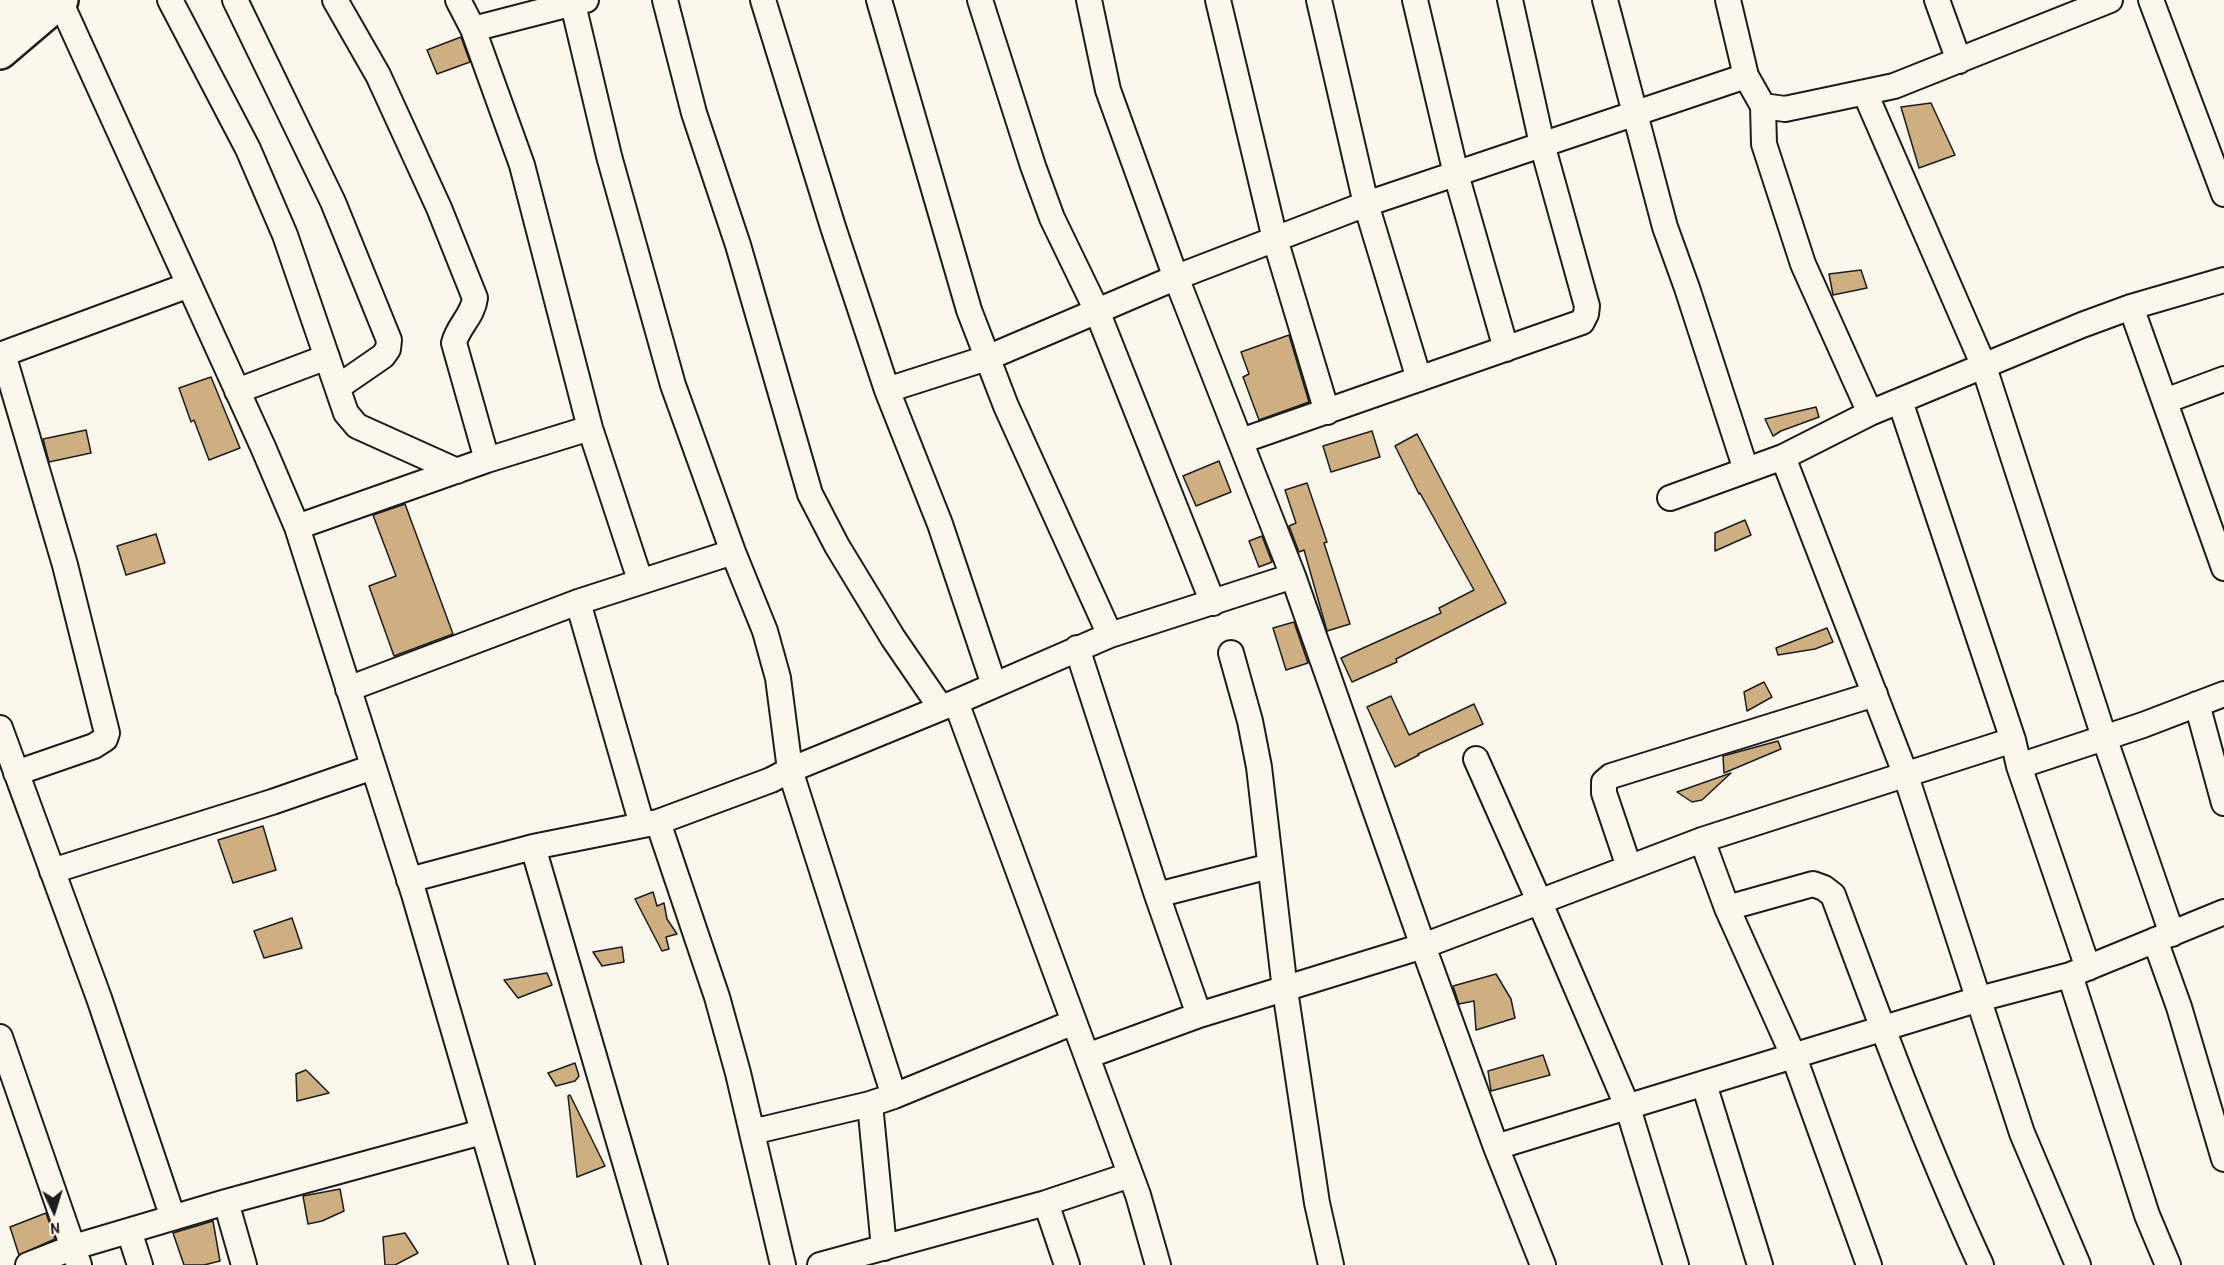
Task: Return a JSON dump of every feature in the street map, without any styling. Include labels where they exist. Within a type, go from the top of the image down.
[{"type":"main road","points":[[0,19],[21,0]]},
{"type":"main road","points":[[0,52],[60,0]]},
{"type":"street","points":[[60,0],[297,527],[410,880],[522,1265]]},
{"type":"street","points":[[170,0],[253,159],[285,235],[346,413],[357,426],[457,471]]},
{"type":"street","points":[[235,0],[333,202],[389,340],[388,349],[383,356],[338,387]]},
{"type":"street","points":[[335,0],[378,75],[439,208],[476,298],[474,308],[455,336],[454,343],[488,460]]},
{"type":"street","points":[[458,0],[473,29],[522,165],[535,208],[556,301],[590,428],[640,580]]},
{"type":"street","points":[[665,0],[694,113],[738,244],[810,494],[837,546],[892,638],[949,705],[1087,1056],[1130,1175],[1158,1265]]},
{"type":"street","points":[[763,0],[887,390],[940,524],[994,685]]},
{"type":"street","points":[[879,0],[969,310],[1006,406],[1110,634]]},
{"type":"street","points":[[980,0],[1052,218],[1096,311],[1213,603]]},
{"type":"street","points":[[1089,0],[1108,90],[1177,277],[1293,576],[1423,946],[1496,1147],[1543,1265]]},
{"type":"street","points":[[1218,0],[1275,239],[1326,412]]},
{"type":"street","points":[[1319,0],[1366,204],[1419,379]]},
{"type":"street","points":[[1415,0],[1456,174],[1506,349]]},
{"type":"street","points":[[1241,441],[1582,322],[1587,306],[1542,144],[1510,0]]},
{"type":"street","points":[[1605,0],[1637,114],[1665,227],[1746,470]]},
{"type":"street","points":[[1728,0],[1746,76],[1763,106],[1764,144],[1803,264],[1870,413]]},
{"type":"street","points":[[1937,0],[1959,61]]},
{"type":"street","points":[[1763,106],[1785,109],[1894,86],[1959,61],[2060,9],[2110,0]]},
{"type":"street","points":[[2151,0],[2224,194]]},
{"type":"street","points":[[473,29],[577,1],[609,156],[673,385],[765,631],[778,678],[790,770],[894,1096]]},
{"type":"street","points":[[887,390],[987,358],[1177,277],[1366,204],[1746,76]]},
{"type":"street","points":[[1865,93],[1983,364],[2104,737],[2164,937],[2179,1007],[2224,1159]]},
{"type":"street","points":[[1670,498],[1783,457],[1870,413],[1983,364],[2131,307],[2224,280]]},
{"type":"street","points":[[16,773],[94,746],[105,739],[107,733],[65,565],[2,354],[189,285]]},
{"type":"street","points":[[2131,307],[2224,568]]},
{"type":"street","points":[[237,391],[327,357]]},
{"type":"street","points":[[2165,401],[2224,379]]},
{"type":"street","points":[[1900,401],[2013,740],[2148,1215],[2168,1265]]},
{"type":"street","points":[[297,527],[488,460],[590,428]]},
{"type":"street","points":[[1783,457],[1905,773],[2022,1133],[2078,1265]]},
{"type":"street","points":[[348,689],[578,602],[640,580],[734,552]]},
{"type":"street","points":[[410,880],[533,847],[650,824],[771,780],[1110,634],[1293,576]]},
{"type":"street","points":[[578,602],[650,824],[717,997],[783,1265]]},
{"type":"street","points":[[1077,648],[1199,1015]]},
{"type":"street","points":[[1231,653],[1250,721],[1259,767],[1284,990],[1317,1203],[1331,1265]]},
{"type":"street","points":[[1629,867],[1604,792],[1604,782],[1611,776],[1875,694]]},
{"type":"street","points":[[2019,766],[2224,694]]},
{"type":"street","points":[[2197,704],[2224,803]]},
{"type":"street","points":[[0,728],[99,998],[173,1218]]},
{"type":"street","points":[[1087,1056],[1199,1015],[1423,946],[1702,840],[2013,740]]},
{"type":"street","points":[[1476,759],[1628,1108],[1676,1265]]},
{"type":"street","points":[[52,871],[272,802],[373,767]]},
{"type":"street","points":[[1702,840],[1727,908],[1794,1057],[1869,1265]]},
{"type":"street","points":[[533,847],[655,1265]]},
{"type":"street","points":[[1157,894],[1270,866]]},
{"type":"street","points":[[1727,908],[1813,884],[1833,895],[1949,1195],[1981,1265]]},
{"type":"street","points":[[1496,1147],[1979,999],[2079,971],[2224,912]]},
{"type":"street","points":[[752,1132],[870,1104],[894,1096],[1074,1022]]},
{"type":"street","points":[[0,1037],[76,1256]]},
{"type":"street","points":[[1704,1084],[1760,1265]]},
{"type":"street","points":[[870,1104],[884,1248]]},
{"type":"street","points":[[28,1265],[76,1256],[129,1231],[482,1132]]},
{"type":"street","points":[[820,1265],[1046,1203],[1130,1175]]},
{"type":"street","points":[[226,1202],[244,1265]]},
{"type":"street","points":[[1046,1203],[1066,1265]]},
{"type":"street","points":[[129,1231],[140,1265]]},
{"type":"building","points":[[461,37],[470,62],[437,74],[427,50]]},
{"type":"building","points":[[1931,103],[1955,155],[1919,168],[1901,107]]},
{"type":"building","points":[[1861,270],[1867,288],[1833,295],[1829,274]]},
{"type":"building","points":[[1289,335],[1309,402],[1259,420],[1243,377],[1249,374],[1241,352]]},
{"type":"building","points":[[211,377],[240,448],[209,460],[194,420],[191,422],[179,388]]},
{"type":"building","points":[[1816,407],[1819,417],[1773,436],[1765,419]]},
{"type":"building","points":[[86,430],[91,453],[49,462],[43,439]]},
{"type":"building","points":[[1372,431],[1380,457],[1331,472],[1323,446]]},
{"type":"building","points":[[1417,434],[1506,603],[1396,659],[1397,662],[1352,682],[1341,658],[1441,613],[1439,608],[1474,590],[1419,494],[1395,446]]},
{"type":"building","points":[[1219,461],[1231,492],[1196,506],[1183,476]]},
{"type":"building","points":[[1307,483],[1327,542],[1324,543],[1350,624],[1327,631],[1304,550],[1299,552],[1289,526],[1296,523],[1285,490]]},
{"type":"building","points":[[405,504],[453,634],[394,656],[369,586],[396,576],[373,515]]},
{"type":"building","points":[[1745,520],[1751,535],[1715,551],[1715,533]]},
{"type":"building","points":[[156,534],[165,563],[126,575],[117,546]]},
{"type":"building","points":[[1262,536],[1272,562],[1259,567],[1249,541]]},
{"type":"building","points":[[1294,622],[1308,663],[1286,670],[1273,628]]},
{"type":"building","points":[[1827,628],[1833,642],[1815,649],[1778,655],[1776,648]]},
{"type":"building","points":[[1764,682],[1772,697],[1747,711],[1744,692]]},
{"type":"building","points":[[1391,696],[1409,735],[1474,704],[1483,724],[1395,767],[1367,707]]},
{"type":"building","points":[[1778,741],[1781,749],[1724,773],[1723,756]]},
{"type":"building","points":[[1731,773],[1702,800],[1692,802],[1677,792]]},
{"type":"building","points":[[263,826],[276,870],[233,883],[218,840]]},
{"type":"building","points":[[653,892],[657,906],[664,903],[667,919],[677,934],[666,937],[669,949],[662,951],[635,899]]},
{"type":"building","points":[[292,918],[302,948],[264,958],[254,931]]},
{"type":"building","points":[[622,947],[624,962],[602,966],[593,952]]},
{"type":"building","points":[[547,973],[552,985],[518,998],[504,980]]},
{"type":"building","points":[[1496,974],[1511,999],[1515,1018],[1476,1030],[1474,1001],[1459,1004],[1453,986]]},
{"type":"building","points":[[1543,1055],[1550,1075],[1491,1091],[1488,1071]]},
{"type":"building","points":[[575,1063],[579,1076],[575,1081],[556,1086],[548,1073]]},
{"type":"building","points":[[306,1070],[329,1093],[297,1101],[296,1074]]},
{"type":"building","points":[[570,1095],[605,1166],[577,1177],[568,1096]]},
{"type":"building","points":[[340,1189],[344,1211],[322,1221],[308,1224],[303,1196]]},
{"type":"building","points":[[46,1213],[55,1239],[19,1255],[10,1227]]},
{"type":"building","points":[[213,1221],[220,1261],[204,1265],[184,1265],[173,1233]]},
{"type":"building","points":[[405,1233],[418,1253],[395,1265],[385,1265],[383,1237]]}]
